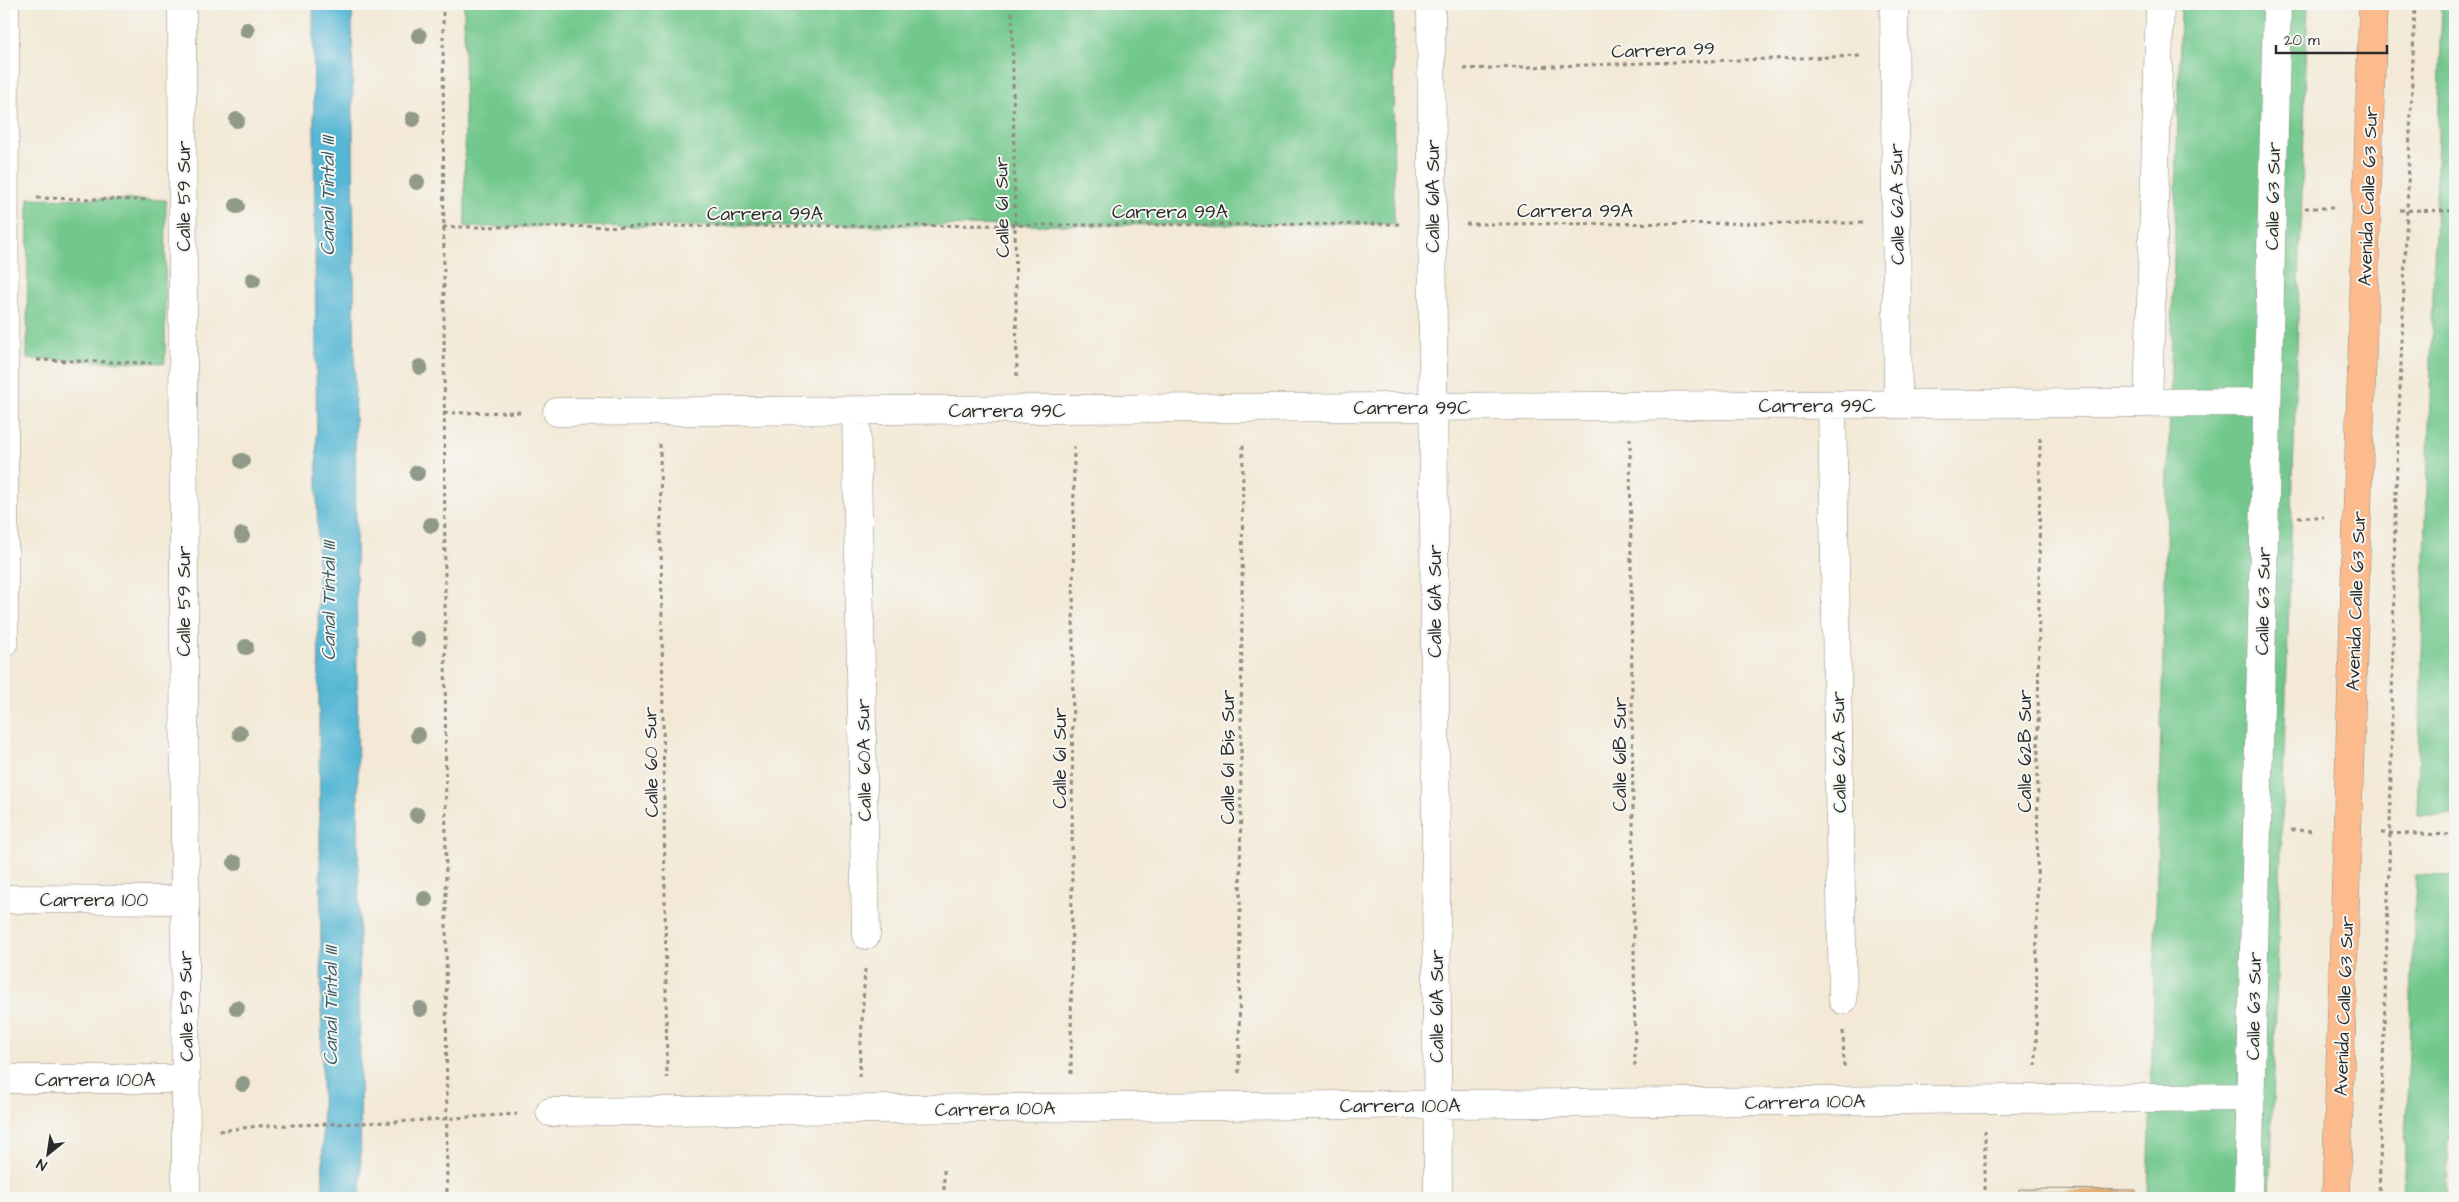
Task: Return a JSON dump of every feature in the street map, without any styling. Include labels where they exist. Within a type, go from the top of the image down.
[{"type":"main road","name":"Avenida Calle 63 Sur","points":[[2336,1198],[2373,4]]},
{"type":"street","points":[[4,642],[5,4]]},
{"type":"street","name":"Calle 59 Sur","points":[[182,4],[186,1198]]},
{"type":"street","name":"Calle 61A Sur","points":[[1431,4],[1438,1198]]},
{"type":"street","name":"Calle 62A Sur","points":[[1894,4],[1898,404]]},
{"type":"street","points":[[2148,403],[2160,4]]},
{"type":"street","name":"Calle 63 Sur","points":[[2248,1198],[2277,4]]},
{"type":"street","name":"Carrera 99C","points":[[557,412],[2267,402]]},
{"type":"street","name":"Calle 62A Sur","points":[[1832,405],[1843,1000]]},
{"type":"street","name":"Calle 60A Sur","points":[[856,410],[866,935]]},
{"type":"street","name":"Carrera 100","points":[[4,899],[184,900]]},
{"type":"street","name":"Carrera 100A","points":[[4,1079],[186,1079]]},
{"type":"street","name":"Carrera 100A","points":[[550,1112],[2251,1097]]},
{"type":"path","points":[[442,4],[447,1198]]},
{"type":"path","name":"Calle 61 Sur","points":[[1014,4],[1012,9],[1017,410]]},
{"type":"path","points":[[2379,1198],[2390,824],[2395,518],[2415,4]]},
{"type":"path","name":"Carrera 99","points":[[1431,70],[1895,55]]},
{"type":"path","points":[[4,198],[183,200]]},
{"type":"path","name":"Carrera 99A","points":[[443,227],[1897,223]]},
{"type":"path","points":[[4,359],[183,363]]},
{"type":"path","name":"Calle 62B Sur","points":[[2036,1099],[2040,404]]},
{"type":"path","name":"Calle 61B Sur","points":[[1630,406],[1636,1103]]},
{"type":"path","name":"Calle 61 Bis Sur","points":[[1238,1106],[1243,408]]},
{"type":"path","name":"Calle 61 Sur","points":[[1070,1107],[1075,409]]},
{"type":"path","points":[[444,413],[557,412]]},
{"type":"path","name":"Calle 60 Sur","points":[[660,412],[667,1111]]},
{"type":"path","points":[[858,1109],[866,935]]},
{"type":"path","points":[[1843,1000],[1844,1100]]},
{"type":"path","points":[[1985,1099],[1985,1198]]},
{"type":"path","points":[[186,1134],[258,1126],[395,1122],[550,1112]]},
{"type":"path","points":[[944,1167],[944,1198]]},
{"type":"green space","points":[[464,4],[1393,4],[1394,224],[465,227]]},
{"type":"green space","points":[[2181,4],[2308,4],[2270,1198],[2148,1198]]},
{"type":"green space","points":[[2442,4],[2455,4],[2455,816],[2417,815]]},
{"type":"green space","points":[[28,198],[166,200],[165,363],[27,359]]},
{"type":"green space","points":[[2416,875],[2455,876],[2455,1139],[2448,1139],[2447,1198],[2403,1198]]},
{"type":"water","name":"Canal Tintal III","points":[[313,4],[352,4],[361,1198],[323,1198]]},
{"type":"building","points":[[2019,1189],[2136,1190],[2136,1198],[2019,1198]]}]
